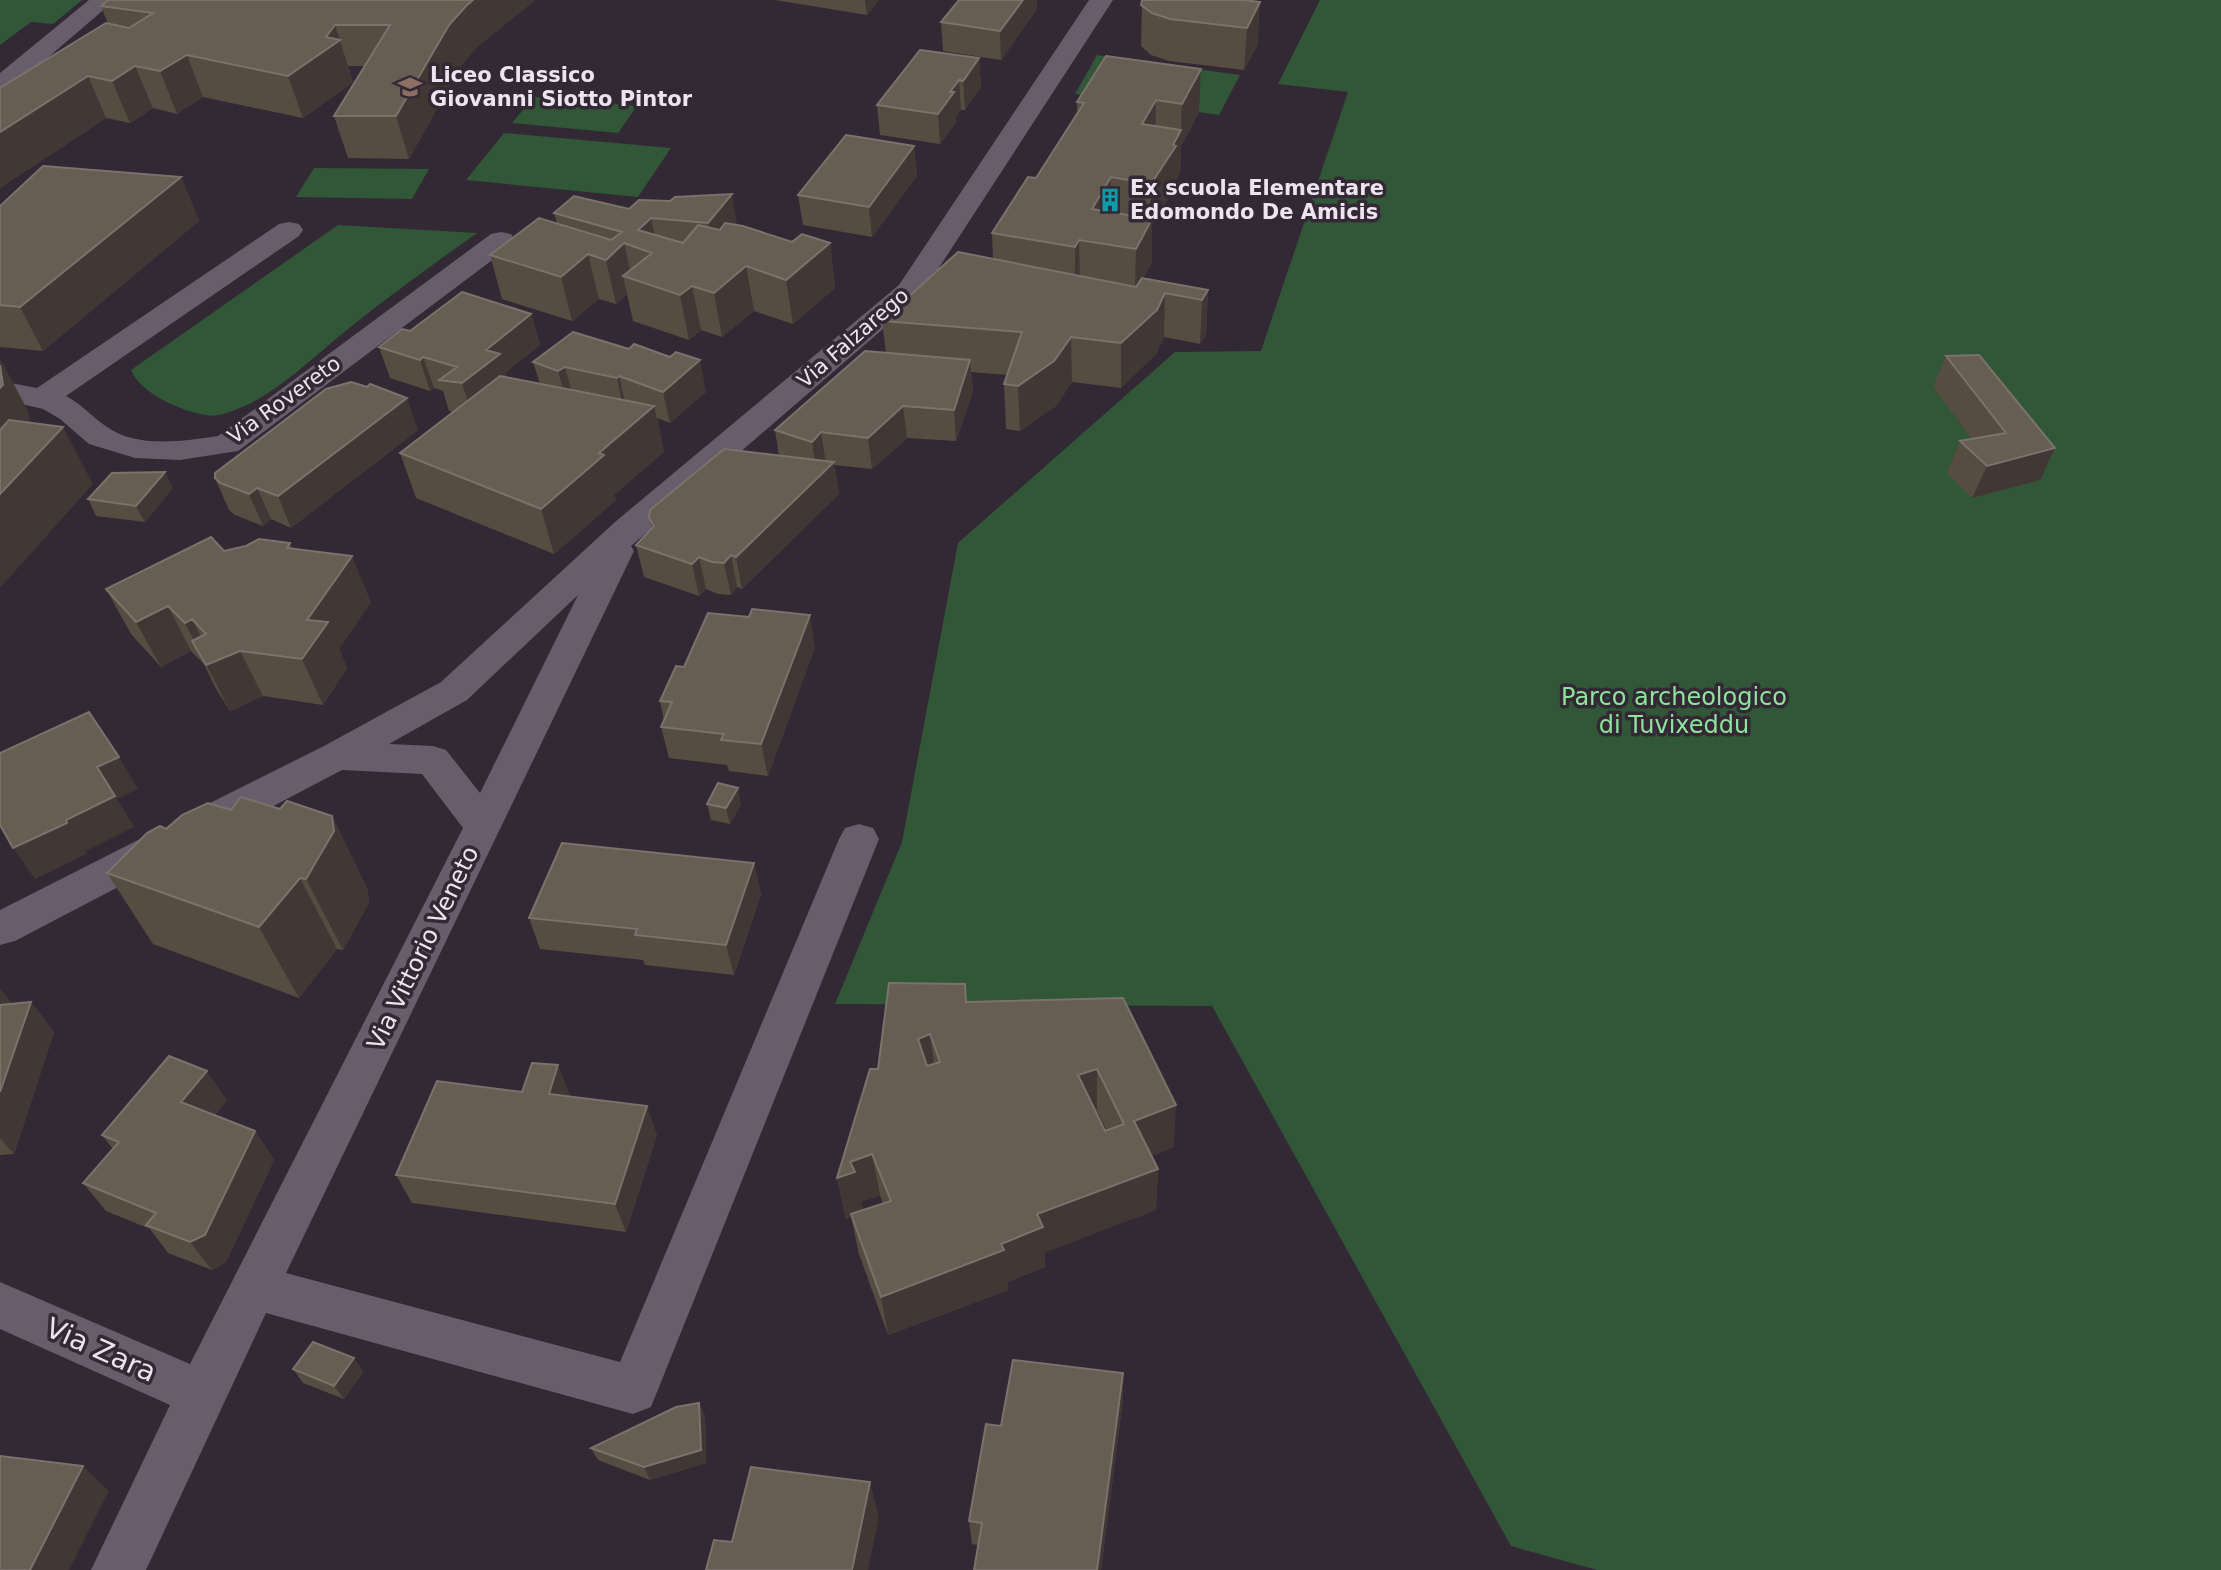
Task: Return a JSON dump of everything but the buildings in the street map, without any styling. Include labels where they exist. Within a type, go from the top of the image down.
[{"type":"street","points":[[0,86],[103,0]]},
{"type":"street","name":"Via Falzarego","points":[[337,756],[454,691],[627,530],[910,291],[1101,0]]},
{"type":"street","points":[[44,397],[289,230]]},
{"type":"street","name":"Via Rovereto","points":[[0,390],[44,397],[70,412],[102,438],[138,451],[177,453],[227,444],[501,240]]},
{"type":"street","name":"Via Falzarego","points":[[483,826],[627,530]]},
{"type":"street","points":[[0,929],[337,756]]},
{"type":"street","name":"Via Vittorio Veneto","points":[[118,1570],[201,1394],[483,826],[433,761],[337,756]]},
{"type":"street","points":[[254,1287],[633,1390],[859,839]]},
{"type":"street","name":"Via Zara","points":[[0,1306],[201,1394]]},
{"type":"green space","points":[[0,0],[82,0],[53,24],[31,22],[0,45]]},
{"type":"green space","name":"Parco archeologico di Tuvixeddu","points":[[1320,0],[2221,0],[2221,1570],[1597,1570],[1511,1546],[1212,1006],[835,1004],[902,842],[958,543],[1175,352],[1261,351],[1348,92],[1278,84]]},
{"type":"green space","points":[[1097,55],[1240,75],[1219,115],[1075,94]]},
{"type":"green space","points":[[534,97],[637,106],[618,133],[512,123]]},
{"type":"green space","points":[[504,133],[671,148],[638,197],[466,180]]},
{"type":"green space","points":[[314,168],[429,169],[412,199],[296,197]]},
{"type":"green space","points":[[338,225],[477,233],[368,313],[280,385],[248,404],[209,416],[163,400],[136,379],[131,370]]},
{"type":"place","name":"Liceo Classico Giovanni Siotto Pintor","points":[[410,87]]},
{"type":"place","name":"Ex scuola Elementare Edomondo De Amicis","points":[[1110,200]]}]
